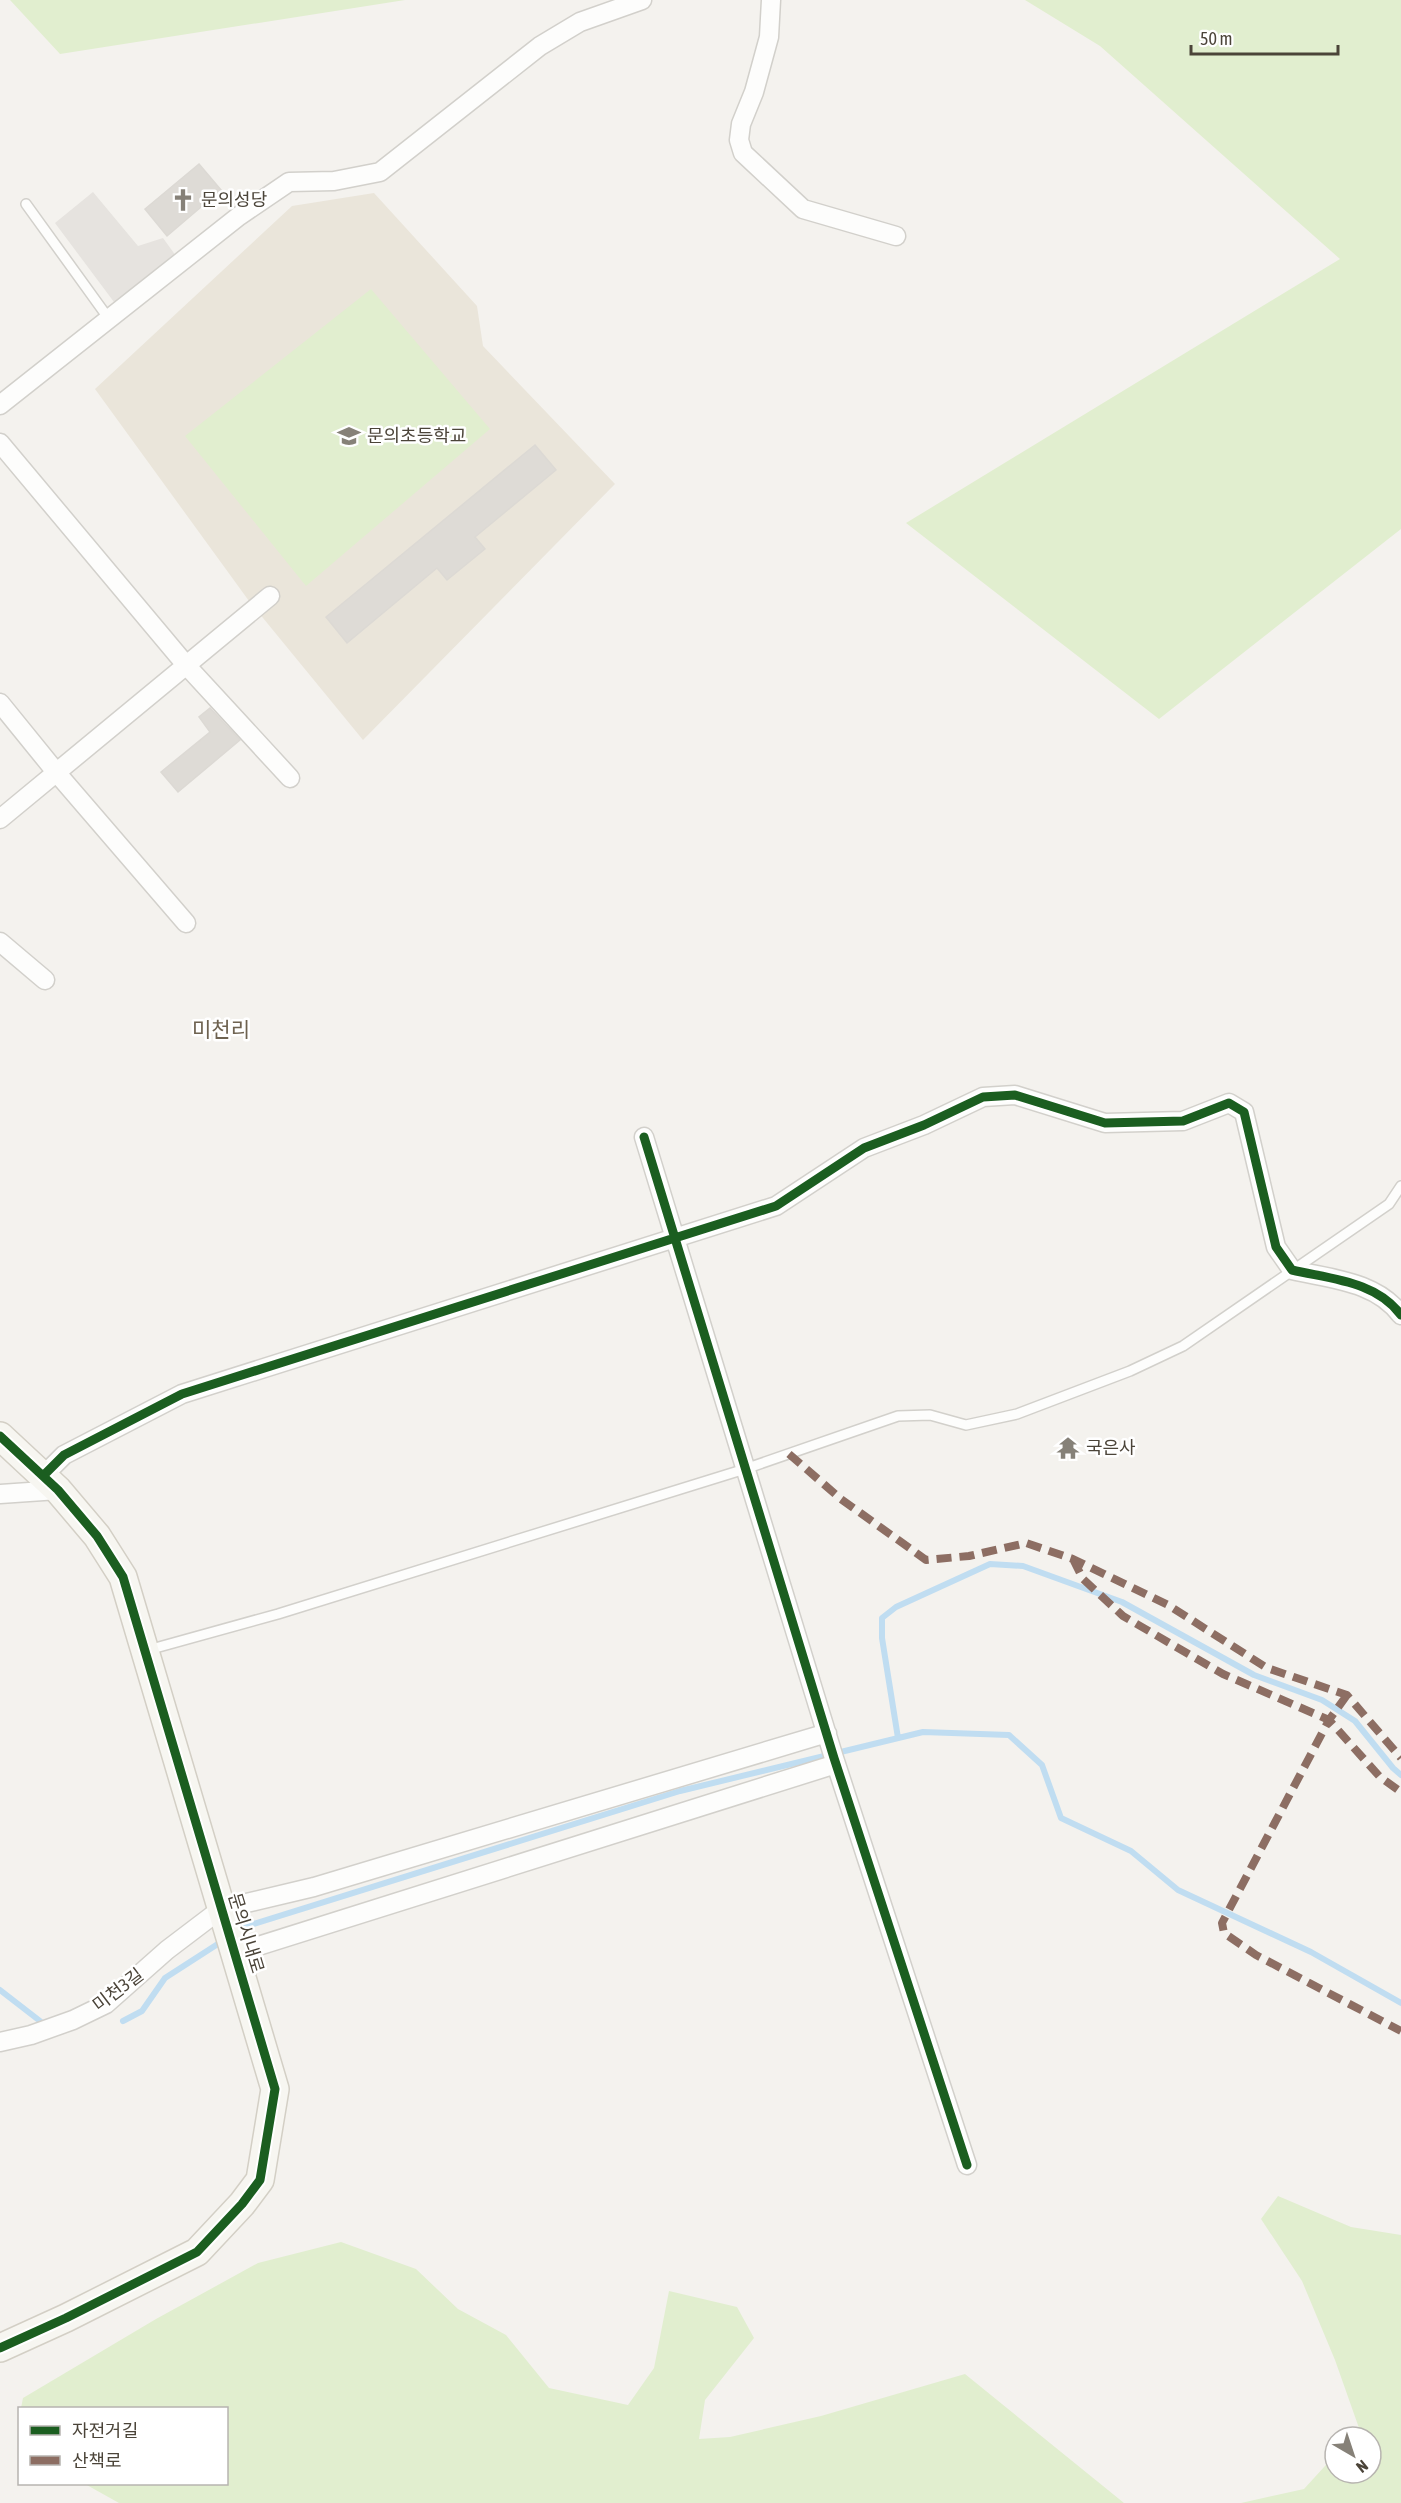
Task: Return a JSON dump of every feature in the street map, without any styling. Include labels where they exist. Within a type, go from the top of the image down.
[{"type":"street","points":[[0,405],[239,216],[289,182],[334,181],[380,172],[540,46],[580,22],[642,0]]},
{"type":"street","points":[[771,0],[769,37],[754,92],[741,124],[740,140],[743,153],[803,209],[896,236]]},
{"type":"street","points":[[0,443],[186,665],[290,778]]},
{"type":"street","points":[[0,819],[270,596]]},
{"type":"street","points":[[0,703],[186,923]]},
{"type":"street","points":[[0,942],[45,980]]},
{"type":"street","points":[[0,1494],[51,1483],[64,1455],[182,1394],[776,1206],[864,1148],[924,1125],[983,1097],[1015,1095],[1105,1123],[1183,1121],[1229,1103],[1244,1112],[1276,1246],[1292,1270],[1368,1287],[1394,1306],[1401,1315]]},
{"type":"street","points":[[644,1137],[835,1761],[967,2165]]},
{"type":"street","name":"문의시내로","points":[[0,1436],[51,1483],[97,1536],[123,1577],[275,2089],[260,2180],[242,2204],[197,2252],[66,2318],[0,2348]]},
{"type":"street","points":[[229,1932],[314,1887],[828,1737]]},
{"type":"street","points":[[229,1932],[835,1761]]},
{"type":"street","name":"미천3길","points":[[1,2039],[31,2035],[73,2020],[106,2004],[167,1950],[229,1932]]},
{"type":"lane","points":[[26,204],[109,319]]},
{"type":"lane","points":[[146,1650],[278,1614],[745,1469],[898,1416],[930,1415],[966,1425],[1017,1414],[1130,1371],[1183,1346],[1389,1204],[1401,1186]]},
{"type":"shaded area","points":[[93,192],[138,246],[163,238],[176,256],[114,302],[55,223]]},
{"type":"shaded area","name":"문의초등학교","points":[[374,193],[477,306],[483,346],[615,484],[363,740],[249,601],[95,389],[292,206]]},
{"type":"green space","points":[[10,0],[405,0],[60,54]]},
{"type":"green space","points":[[1025,0],[1401,0],[1401,529],[1159,719],[906,523],[1340,259],[1100,46]]},
{"type":"green space","points":[[371,289],[490,429],[306,586],[185,436]]},
{"type":"green space","points":[[1278,2196],[1351,2227],[1401,2235],[1401,2503],[1241,2503],[1304,2489],[1323,2468],[1323,2485],[1383,2485],[1383,2425],[1358,2425],[1335,2360],[1302,2281],[1261,2219]]},
{"type":"green space","points":[[341,2242],[416,2269],[458,2309],[506,2335],[549,2388],[628,2405],[654,2368],[669,2291],[737,2307],[754,2338],[705,2400],[699,2439],[730,2437],[821,2416],[965,2374],[1124,2503],[119,2503],[87,2485],[228,2485],[228,2407],[21,2407],[23,2398],[156,2319],[258,2263]]},
{"type":"building","name":"문의성당","points":[[199,164],[221,190],[167,236],[145,209]]},
{"type":"building","points":[[535,445],[556,470],[475,537],[485,549],[447,580],[437,568],[347,643],[326,617]]},
{"type":"building","points":[[210,708],[240,740],[178,792],[161,772],[210,732],[199,717]]},
{"type":"waterway","points":[[898,1738],[882,1638],[882,1618],[896,1607],[990,1564],[1023,1566],[1122,1602],[1254,1675],[1322,1700],[1355,1721],[1401,1775]]},
{"type":"waterway","points":[[236,1933],[247,1926],[680,1791],[923,1732],[1009,1735],[1042,1765],[1061,1818],[1131,1851],[1178,1890],[1311,1952],[1401,2003]]},
{"type":"waterway","points":[[123,2021],[142,2011],[165,1978],[224,1940]]},
{"type":"waterway","points":[[0,1990],[40,2021]]},
{"type":"marked path","points":[[789,1454],[841,1499],[926,1560],[969,1556],[1026,1543],[1073,1559],[1168,1605],[1267,1668],[1347,1695],[1401,1758]]},
{"type":"marked path","points":[[1073,1559],[1083,1579],[1123,1616],[1223,1674],[1329,1720],[1380,1777],[1401,1792]]},
{"type":"marked path","points":[[1347,1695],[1329,1720],[1222,1923],[1224,1933],[1256,1955],[1401,2031]]},
{"type":"cycle path","points":[[43,1476],[64,1455],[182,1394],[776,1206],[864,1148],[924,1125],[983,1097],[1015,1095],[1105,1123],[1183,1121],[1229,1103],[1244,1112],[1276,1247],[1292,1270],[1337,1279],[1366,1288],[1391,1304],[1401,1315]]},
{"type":"cycle path","points":[[644,1137],[834,1758],[967,2165]]},
{"type":"cycle path","points":[[0,1436],[58,1490],[97,1536],[123,1577],[275,2089],[260,2180],[242,2204],[197,2252],[66,2318],[0,2348]]},
{"type":"place","name":"문의성당","points":[[183,200]]},
{"type":"place","name":"문의초등학교","points":[[349,436]]},
{"type":"place","name":"국은사","points":[[1068,1448]]},
{"type":"district","name":"미천리","points":[[221,1030]]}]
